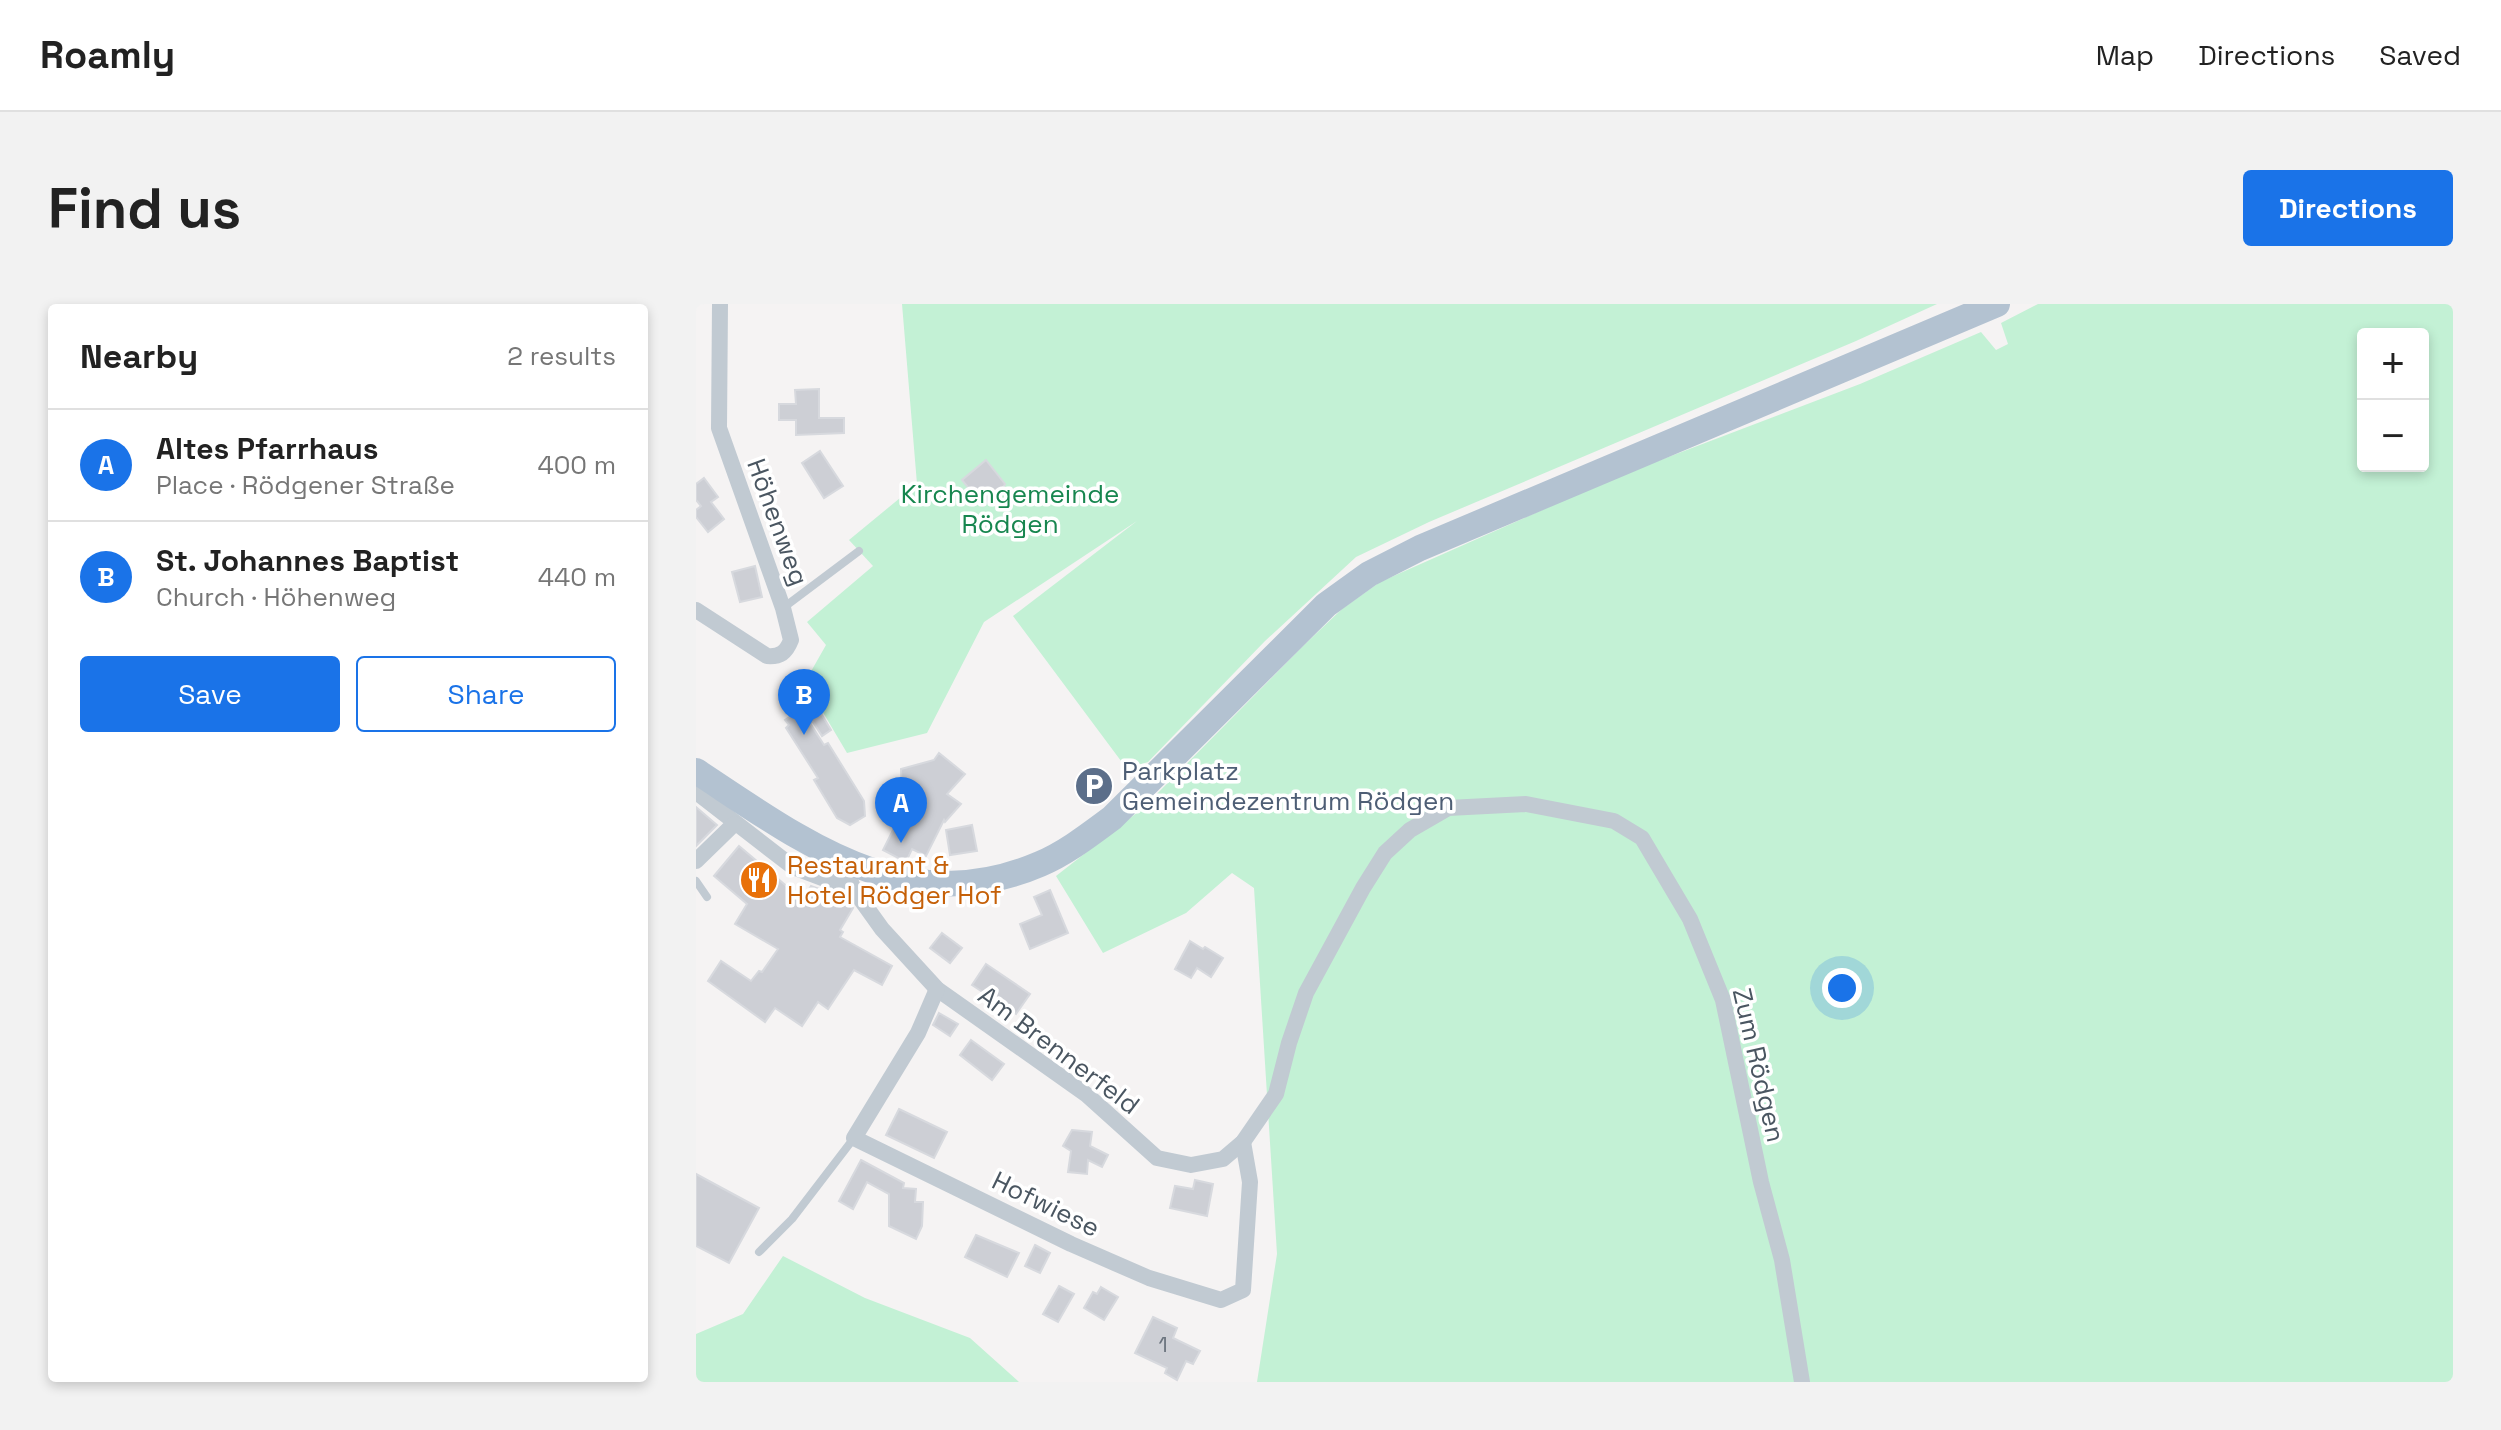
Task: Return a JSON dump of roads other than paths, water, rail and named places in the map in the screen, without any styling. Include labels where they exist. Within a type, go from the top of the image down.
[{"type":"main road","points":[[696,771],[797,838],[843,861],[893,878],[957,883],[1014,873],[1072,847],[1112,818],[1326,605],[1369,574],[1420,548],[1997,304]]},
{"type":"street","name":"Höhenweg","points":[[696,610],[757,652],[774,657],[785,652],[791,640],[783,608],[719,428],[720,304]]},
{"type":"street","points":[[696,792],[793,867],[854,890]]},
{"type":"street","name":"Zum Rödgen","points":[[1276,1094],[1306,993],[1370,876],[1385,853],[1410,830],[1448,808],[1526,804],[1614,821],[1642,838],[1690,919],[1723,1000],[1761,1182],[1782,1260],[1802,1382]]},
{"type":"street","points":[[696,861],[734,824]]},
{"type":"street","name":"Am Brennerfeld","points":[[843,861],[854,890],[882,929],[937,989],[1087,1095],[1157,1158],[1191,1165],[1223,1159],[1243,1142],[1276,1094]]},
{"type":"street","points":[[854,1138],[918,1033],[937,989]]},
{"type":"street","name":"Hofwiese","points":[[854,1138],[1084,1250],[1149,1278],[1221,1300],[1243,1290],[1250,1182],[1243,1142]]},
{"type":"lane","points":[[783,608],[859,551]]},
{"type":"lane","points":[[696,881],[707,897]]},
{"type":"lane","points":[[759,1252],[792,1219],[854,1138]]},
{"type":"place","name":"St. Johannes Baptist","points":[[804,735]]},
{"type":"place","name":"Parkplatz Gemeindezentrum Rödgen","points":[[1094,786]]},
{"type":"place","name":"Altes Pfarrhaus","points":[[901,843]]},
{"type":"place","name":"Restaurant & Hotel Rödger Hof","points":[[759,880]]},
{"type":"park label","name":"Kirchengemeinde Rödgen","points":[[1010,509]]}]
